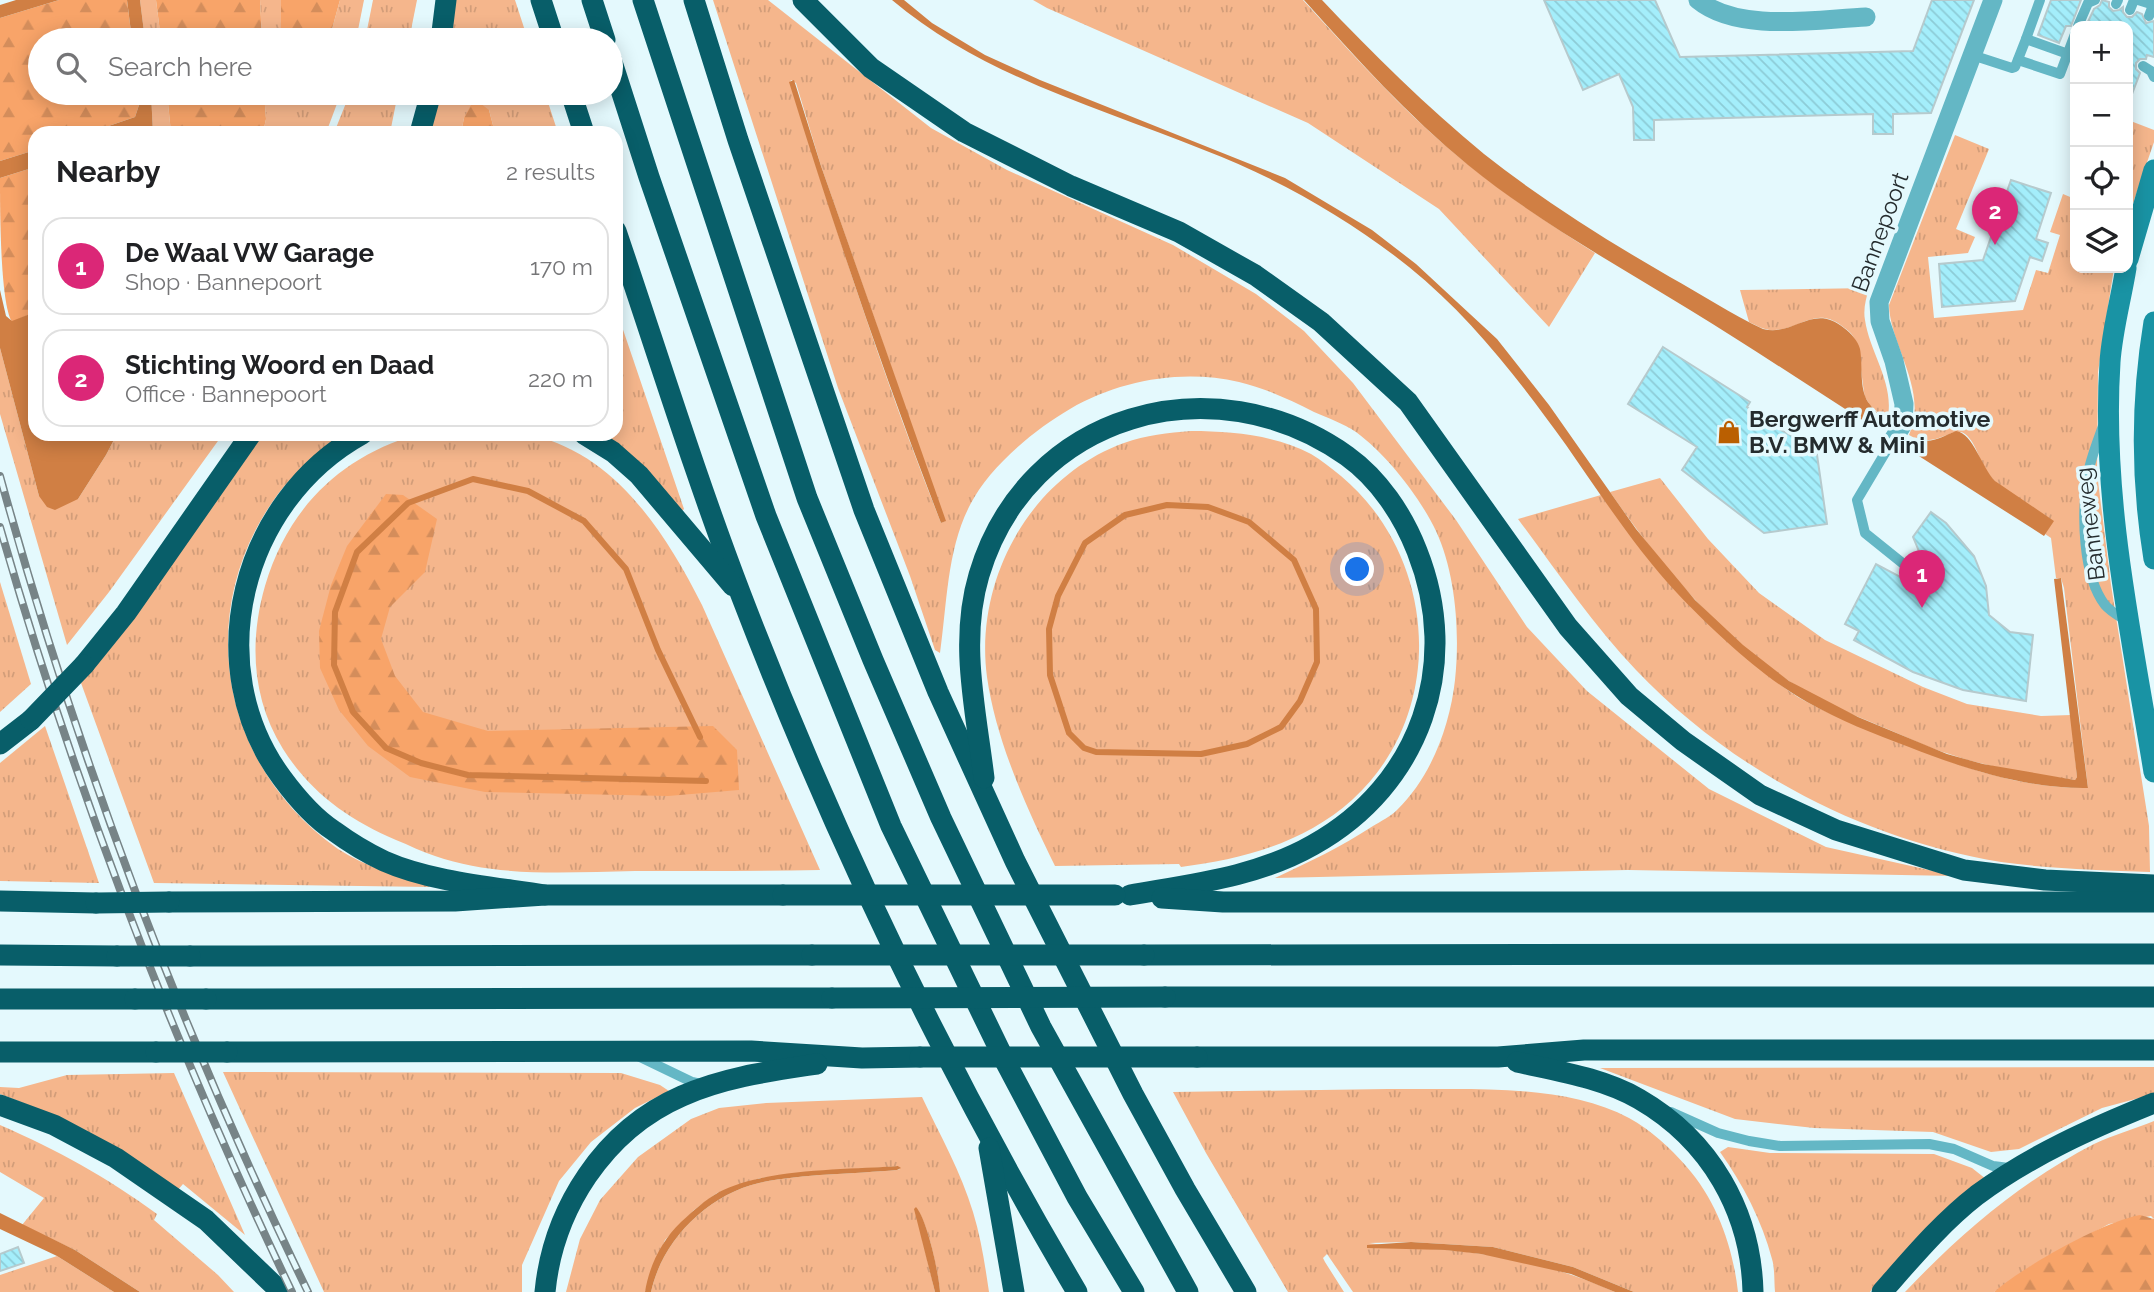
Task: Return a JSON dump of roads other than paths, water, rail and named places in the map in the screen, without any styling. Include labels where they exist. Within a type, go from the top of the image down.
[{"type":"highway","points":[[442,28],[446,0]]},
{"type":"highway","points":[[541,0],[550,28]]},
{"type":"highway","points":[[592,0],[601,28]]},
{"type":"highway","points":[[643,0],[807,498],[873,660],[941,818],[1041,1027],[1188,1292]]},
{"type":"highway","points":[[694,0],[738,140],[864,510],[939,692],[1015,861],[1133,1094],[1245,1292]]},
{"type":"highway","points":[[803,0],[871,68],[964,132],[1071,186],[1179,232],[1255,275],[1321,322],[1408,402],[1568,627],[1629,696],[1683,741],[1760,795],[1836,830],[1964,870],[2045,880],[2154,886]]},
{"type":"highway","points":[[623,96],[766,516],[891,827],[1004,1059],[1077,1197],[1134,1292]]},
{"type":"highway","points":[[422,126],[427,105]]},
{"type":"highway","points":[[575,105],[582,126]]},
{"type":"highway","points":[[623,251],[740,594],[828,806],[880,922],[986,1129],[1077,1292]]},
{"type":"highway","points":[[986,797],[969,665],[972,604],[988,550],[1002,522],[1024,491],[1047,467],[1071,447],[1104,428],[1153,413],[1184,408],[1223,409],[1273,418],[1311,435],[1348,457],[1376,482],[1403,520],[1422,563],[1433,601],[1437,646],[1434,678],[1426,709],[1408,751],[1387,782],[1369,802],[1314,845],[1252,872],[1123,895]]},
{"type":"highway","points":[[0,744],[31,719],[84,666],[126,613],[246,441]]},
{"type":"highway","points":[[353,441],[315,469],[283,503],[261,543],[246,586],[239,622],[239,669],[244,703],[256,736],[274,768],[294,795],[332,830],[385,861],[454,880],[545,895]]},
{"type":"highway","points":[[595,441],[639,475],[740,594]]},
{"type":"highway","points":[[0,901],[455,901],[545,895],[1123,895],[1223,902],[2154,902]]},
{"type":"highway","points":[[0,956],[2154,954]]},
{"type":"highway","points":[[0,999],[2154,997]]},
{"type":"highway","points":[[0,1052],[751,1051],[862,1058],[1498,1057],[1584,1051],[2154,1050]]},
{"type":"highway","points":[[1498,1057],[1583,1078],[1638,1098],[1690,1138],[1712,1164],[1729,1191],[1749,1245],[1753,1292]]},
{"type":"highway","points":[[545,1292],[553,1242],[575,1192],[616,1142],[642,1119],[682,1096],[750,1074],[862,1058]]},
{"type":"highway","points":[[1882,1292],[1926,1242],[1975,1197],[2017,1167],[2088,1129],[2154,1103]]},
{"type":"highway","points":[[0,1105],[54,1125],[116,1158],[206,1220],[281,1292]]},
{"type":"highway","points":[[986,1129],[1014,1292]]},
{"type":"main road","points":[[2133,242],[2154,170]]},
{"type":"main road","name":"Banneweg","points":[[2125,273],[2110,358],[2108,454],[2114,520],[2154,772]]},
{"type":"main road","points":[[2154,322],[2148,356],[2144,432],[2145,486],[2154,559]]},
{"type":"street","points":[[1698,0],[1734,19],[1766,21],[1866,17]]},
{"type":"street","name":"Bannepoort","points":[[1891,443],[1903,424],[1904,404],[1878,308],[1993,0]]},
{"type":"lane","points":[[1972,55],[2009,68],[2015,67],[2040,0]]},
{"type":"lane","points":[[2080,21],[2088,3],[2095,0]]},
{"type":"lane","points":[[2134,3],[2153,5],[2149,16]]},
{"type":"lane","points":[[2026,38],[2068,54]]},
{"type":"lane","points":[[2018,60],[2060,74],[2070,49]]},
{"type":"lane","points":[[2143,66],[2151,71],[2154,77]]},
{"type":"lane","points":[[2108,412],[2087,476],[2084,515],[2090,573],[2095,589],[2106,606],[2130,623]]},
{"type":"lane","points":[[1891,443],[1857,500],[1865,533],[1911,569]]},
{"type":"lane","points":[[629,1051],[692,1082],[709,1086]]},
{"type":"lane","points":[[1638,1098],[1718,1133],[1749,1141],[1780,1146],[1929,1144],[1954,1149],[1993,1166],[2017,1167]]},
{"type":"waterway","points":[[700,737],[658,650],[626,569],[584,521],[528,491],[473,479],[408,503],[357,552],[335,612],[334,665],[353,712],[386,748],[421,763],[468,775],[706,781]]},
{"type":"waterway","points":[[1167,505],[1208,507],[1249,522],[1294,560],[1316,609],[1317,662],[1300,701],[1281,727],[1247,744],[1201,754],[1096,752],[1084,748],[1069,733],[1050,675],[1049,629],[1058,596],[1085,543],[1125,515],[1167,505]]},
{"type":"railway","points":[[0,476],[63,685],[135,891],[217,1094],[308,1292]]},
{"type":"railway","points":[[0,527],[61,722],[130,916],[207,1106],[292,1292]]},
{"type":"place","name":"Stichting Woord en Daad","points":[[1995,245]]},
{"type":"place","name":"Bergwerff Automotive B.V. BMW & Mini","points":[[1729,432]]},
{"type":"place","name":"De Waal VW Garage","points":[[1922,608]]}]
